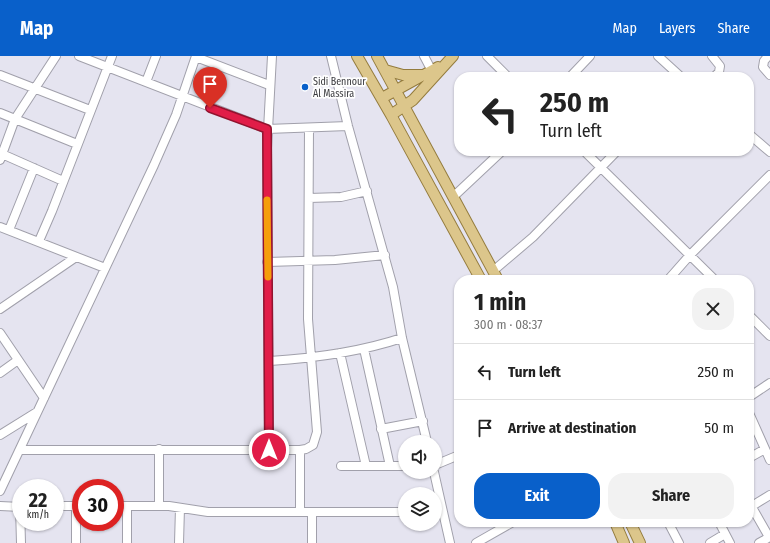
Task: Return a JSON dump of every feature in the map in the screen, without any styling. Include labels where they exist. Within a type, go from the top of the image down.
[{"type":"main road","points":[[357,56],[382,98],[478,275]]},
{"type":"main road","points":[[377,56],[406,106],[495,275]]},
{"type":"main road","points":[[382,98],[431,74],[449,60]]},
{"type":"main road","points":[[385,70],[403,75],[431,74]]},
{"type":"main road","points":[[391,115],[406,106],[419,94],[431,74]]},
{"type":"main road","points":[[617,527],[624,543]]},
{"type":"main road","points":[[632,527],[640,543]]},
{"type":"street","points":[[56,56],[15,119],[1,157],[34,168],[63,181]]},
{"type":"street","points":[[79,56],[267,129],[348,126]]},
{"type":"street","points":[[38,241],[112,56]]},
{"type":"street","points":[[146,82],[156,56]]},
{"type":"street","points":[[269,450],[270,361],[267,262],[267,129],[272,56]]},
{"type":"street","points":[[331,56],[348,126],[385,254],[393,287],[402,338],[426,435]]},
{"type":"street","points":[[424,56],[431,74]]},
{"type":"street","points":[[487,56],[503,72]]},
{"type":"street","points":[[575,72],[590,56]]},
{"type":"street","points":[[658,56],[676,72]]},
{"type":"street","points":[[712,56],[718,62],[720,69],[718,72]]},
{"type":"street","points":[[768,56],[764,61],[763,67],[770,75]]},
{"type":"street","points":[[0,491],[151,172],[183,97],[196,57],[269,85]]},
{"type":"street","points":[[0,75],[90,110]]},
{"type":"street","points":[[0,113],[77,144]]},
{"type":"street","points":[[20,450],[300,450],[310,448],[316,438],[310,357],[308,261],[309,128]]},
{"type":"street","points":[[754,138],[770,152]]},
{"type":"street","points":[[453,197],[497,156]]},
{"type":"street","points":[[589,156],[710,275]]},
{"type":"street","points":[[493,271],[533,237],[612,156]]},
{"type":"street","points":[[9,230],[34,168]]},
{"type":"street","points":[[672,275],[690,255],[770,175]]},
{"type":"street","points":[[308,198],[341,197],[367,191]]},
{"type":"street","points":[[0,227],[105,268]]},
{"type":"street","points":[[267,262],[308,261],[385,254]]},
{"type":"street","points":[[0,309],[76,257]]},
{"type":"street","points":[[754,320],[770,336]]},
{"type":"street","points":[[0,333],[44,398]]},
{"type":"street","points":[[270,361],[364,349],[402,338]]},
{"type":"street","points":[[364,349],[390,466]]},
{"type":"street","points":[[340,353],[366,466]]},
{"type":"street","points":[[0,373],[18,360]]},
{"type":"street","points":[[754,394],[770,383]]},
{"type":"street","points":[[0,435],[37,412]]},
{"type":"street","points":[[381,429],[423,421]]},
{"type":"street","points":[[754,424],[770,460]]},
{"type":"street","points":[[754,455],[765,449]]},
{"type":"street","points":[[159,450],[159,506]]},
{"type":"street","points":[[300,450],[300,512]]},
{"type":"street","points":[[442,462],[454,457]]},
{"type":"street","points":[[341,466],[398,466]]},
{"type":"street","points":[[754,502],[770,495]]},
{"type":"street","points":[[0,506],[12,507]]},
{"type":"street","points":[[126,543],[127,506],[159,506],[208,512],[398,512]]},
{"type":"street","points":[[178,543],[180,508]]},
{"type":"street","points":[[754,511],[770,537],[759,543]]},
{"type":"street","points":[[312,512],[312,543]]},
{"type":"street","points":[[442,520],[450,543]]},
{"type":"street","points":[[476,543],[504,527]]},
{"type":"street","points":[[671,527],[679,543]]},
{"type":"street","points":[[722,527],[730,543]]},
{"type":"street","points":[[21,531],[21,543]]},
{"type":"street","points":[[76,543],[77,531]]},
{"type":"street","points":[[710,543],[725,534]]},
{"type":"slow traffic","points":[[267,200],[268,277]]},
{"type":"place","name":"Sidi Bennour Al Massira","points":[[305,87]]},
{"type":"route","points":[[210,108],[239,120],[267,129],[267,262],[270,361],[269,450]]}]
